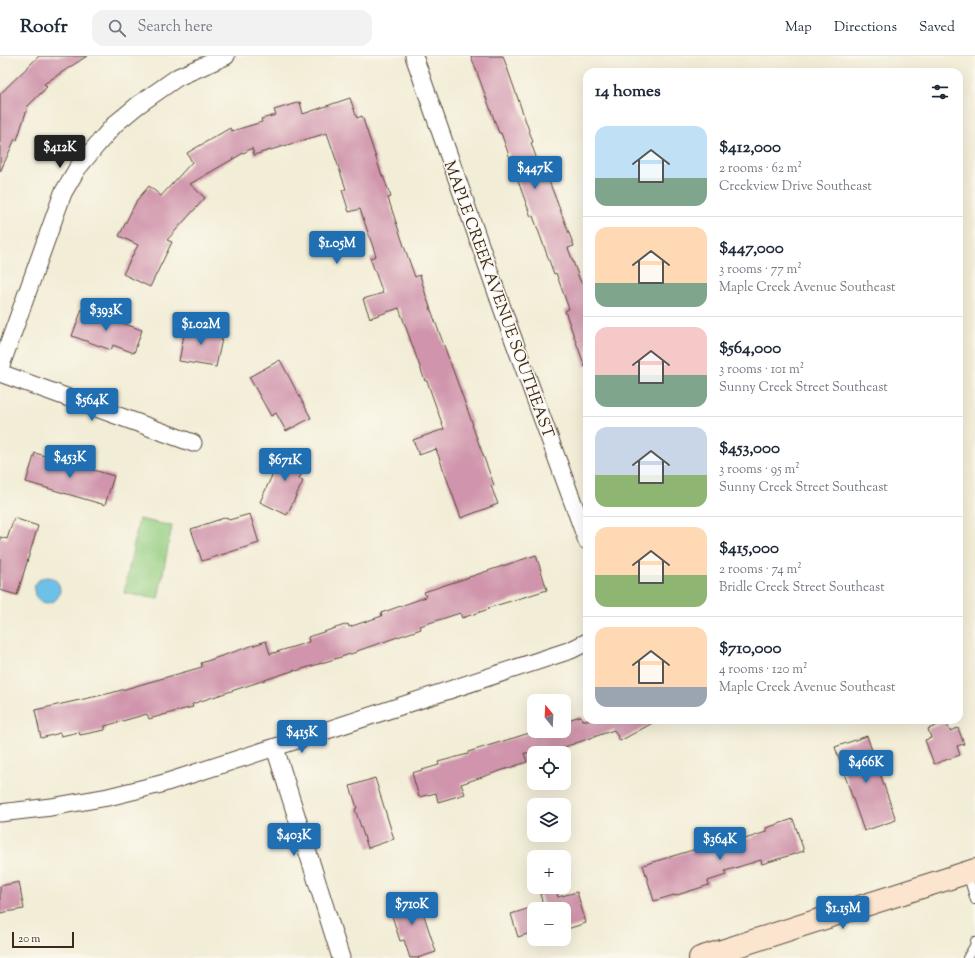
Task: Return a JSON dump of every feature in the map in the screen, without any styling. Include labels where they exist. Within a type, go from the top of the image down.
[{"type":"main road","points":[[700,958],[971,871]]},
{"type":"street","points":[[0,368],[63,193],[77,169],[115,124],[138,105],[178,77],[226,56]]},
{"type":"street","name":"MAPLE CREEK AVENUE SOUTHEAST","points":[[414,56],[506,320],[583,530]]},
{"type":"street","points":[[0,373],[193,443]]},
{"type":"street","points":[[0,813],[51,807],[161,784],[571,650],[583,644]]},
{"type":"street","points":[[275,748],[341,958]]},
{"type":"lane","points":[[971,871],[975,900]]},
{"type":"lane","points":[[967,958],[974,946],[975,941]]},
{"type":"green space","points":[[139,519],[172,526],[158,599],[124,593]]},
{"type":"water","points":[[47,577],[56,581],[60,590],[56,599],[47,603],[38,599],[34,590],[38,581]]},
{"type":"building","points":[[39,56],[87,56],[44,84],[47,87],[28,106],[17,140],[15,139],[0,172],[0,94]]},
{"type":"building","points":[[471,56],[503,56],[533,142],[531,143],[545,182],[549,181],[574,246],[568,248],[581,283],[583,282],[583,361],[565,311],[569,309],[556,273],[554,274],[533,216],[531,217],[501,133],[499,133]]},
{"type":"building","points":[[350,98],[357,118],[362,116],[382,176],[391,197],[388,198],[415,277],[420,275],[427,299],[494,485],[491,486],[498,504],[461,518],[436,449],[419,455],[413,440],[444,429],[399,308],[370,318],[363,299],[383,293],[370,258],[376,256],[360,209],[349,212],[342,190],[346,189],[327,133],[254,155],[252,148],[190,184],[205,198],[167,240],[172,242],[150,287],[123,274],[138,245],[119,236],[137,200],[149,186],[161,196],[192,162],[187,153],[230,128],[232,131],[262,122],[261,119],[276,115],[274,110],[300,102],[303,114]]},
{"type":"building","points":[[82,309],[142,330],[134,353],[113,345],[111,350],[72,336]]},
{"type":"building","points":[[186,324],[215,329],[215,332],[223,334],[216,367],[179,361]]},
{"type":"building","points":[[280,360],[311,418],[286,431],[276,413],[271,416],[249,377]]},
{"type":"building","points":[[284,449],[308,459],[299,479],[303,481],[287,515],[260,502]]},
{"type":"building","points":[[35,453],[114,476],[105,505],[26,482]]},
{"type":"building","points":[[250,514],[259,543],[202,561],[191,529],[227,517],[229,520]]},
{"type":"building","points":[[14,518],[38,526],[17,595],[0,590],[0,537],[7,539]]},
{"type":"building","points":[[536,555],[547,590],[488,608],[489,609],[462,618],[460,613],[420,626],[421,629],[357,652],[296,671],[295,670],[192,704],[193,707],[149,719],[147,714],[105,726],[105,730],[80,735],[79,732],[61,736],[60,733],[41,738],[35,710],[111,693],[202,667],[201,663],[266,641],[270,654],[309,642],[308,637],[348,624],[349,627],[382,616],[381,613],[426,597],[424,592]]},
{"type":"building","points":[[581,716],[583,724],[651,724],[620,741],[614,730],[567,746],[527,746],[527,753],[524,753],[527,762],[461,784],[465,794],[438,802],[436,793],[419,797],[412,773],[439,765],[438,762],[468,754],[468,752],[527,734],[527,738],[571,738],[571,719]]},
{"type":"building","points":[[941,724],[947,724],[950,731],[958,728],[964,744],[957,746],[960,755],[934,764],[925,740],[931,738],[928,729]]},
{"type":"building","points":[[867,736],[896,820],[864,831],[835,747]]},
{"type":"building","points":[[375,778],[394,839],[368,848],[355,809],[357,808],[350,786]]},
{"type":"building","points":[[793,819],[804,851],[762,864],[761,860],[725,871],[726,875],[708,881],[709,885],[654,901],[643,865],[716,843],[718,848],[766,832],[766,828]]},
{"type":"building","points":[[19,882],[24,909],[0,913],[0,886]]},
{"type":"building","points":[[577,892],[586,923],[571,928],[571,902],[542,902],[540,894],[557,894],[558,897]]},
{"type":"building","points":[[417,894],[436,952],[417,958],[410,958],[404,940],[400,941],[388,903]]},
{"type":"building","points":[[527,909],[527,934],[518,937],[511,914]]}]
